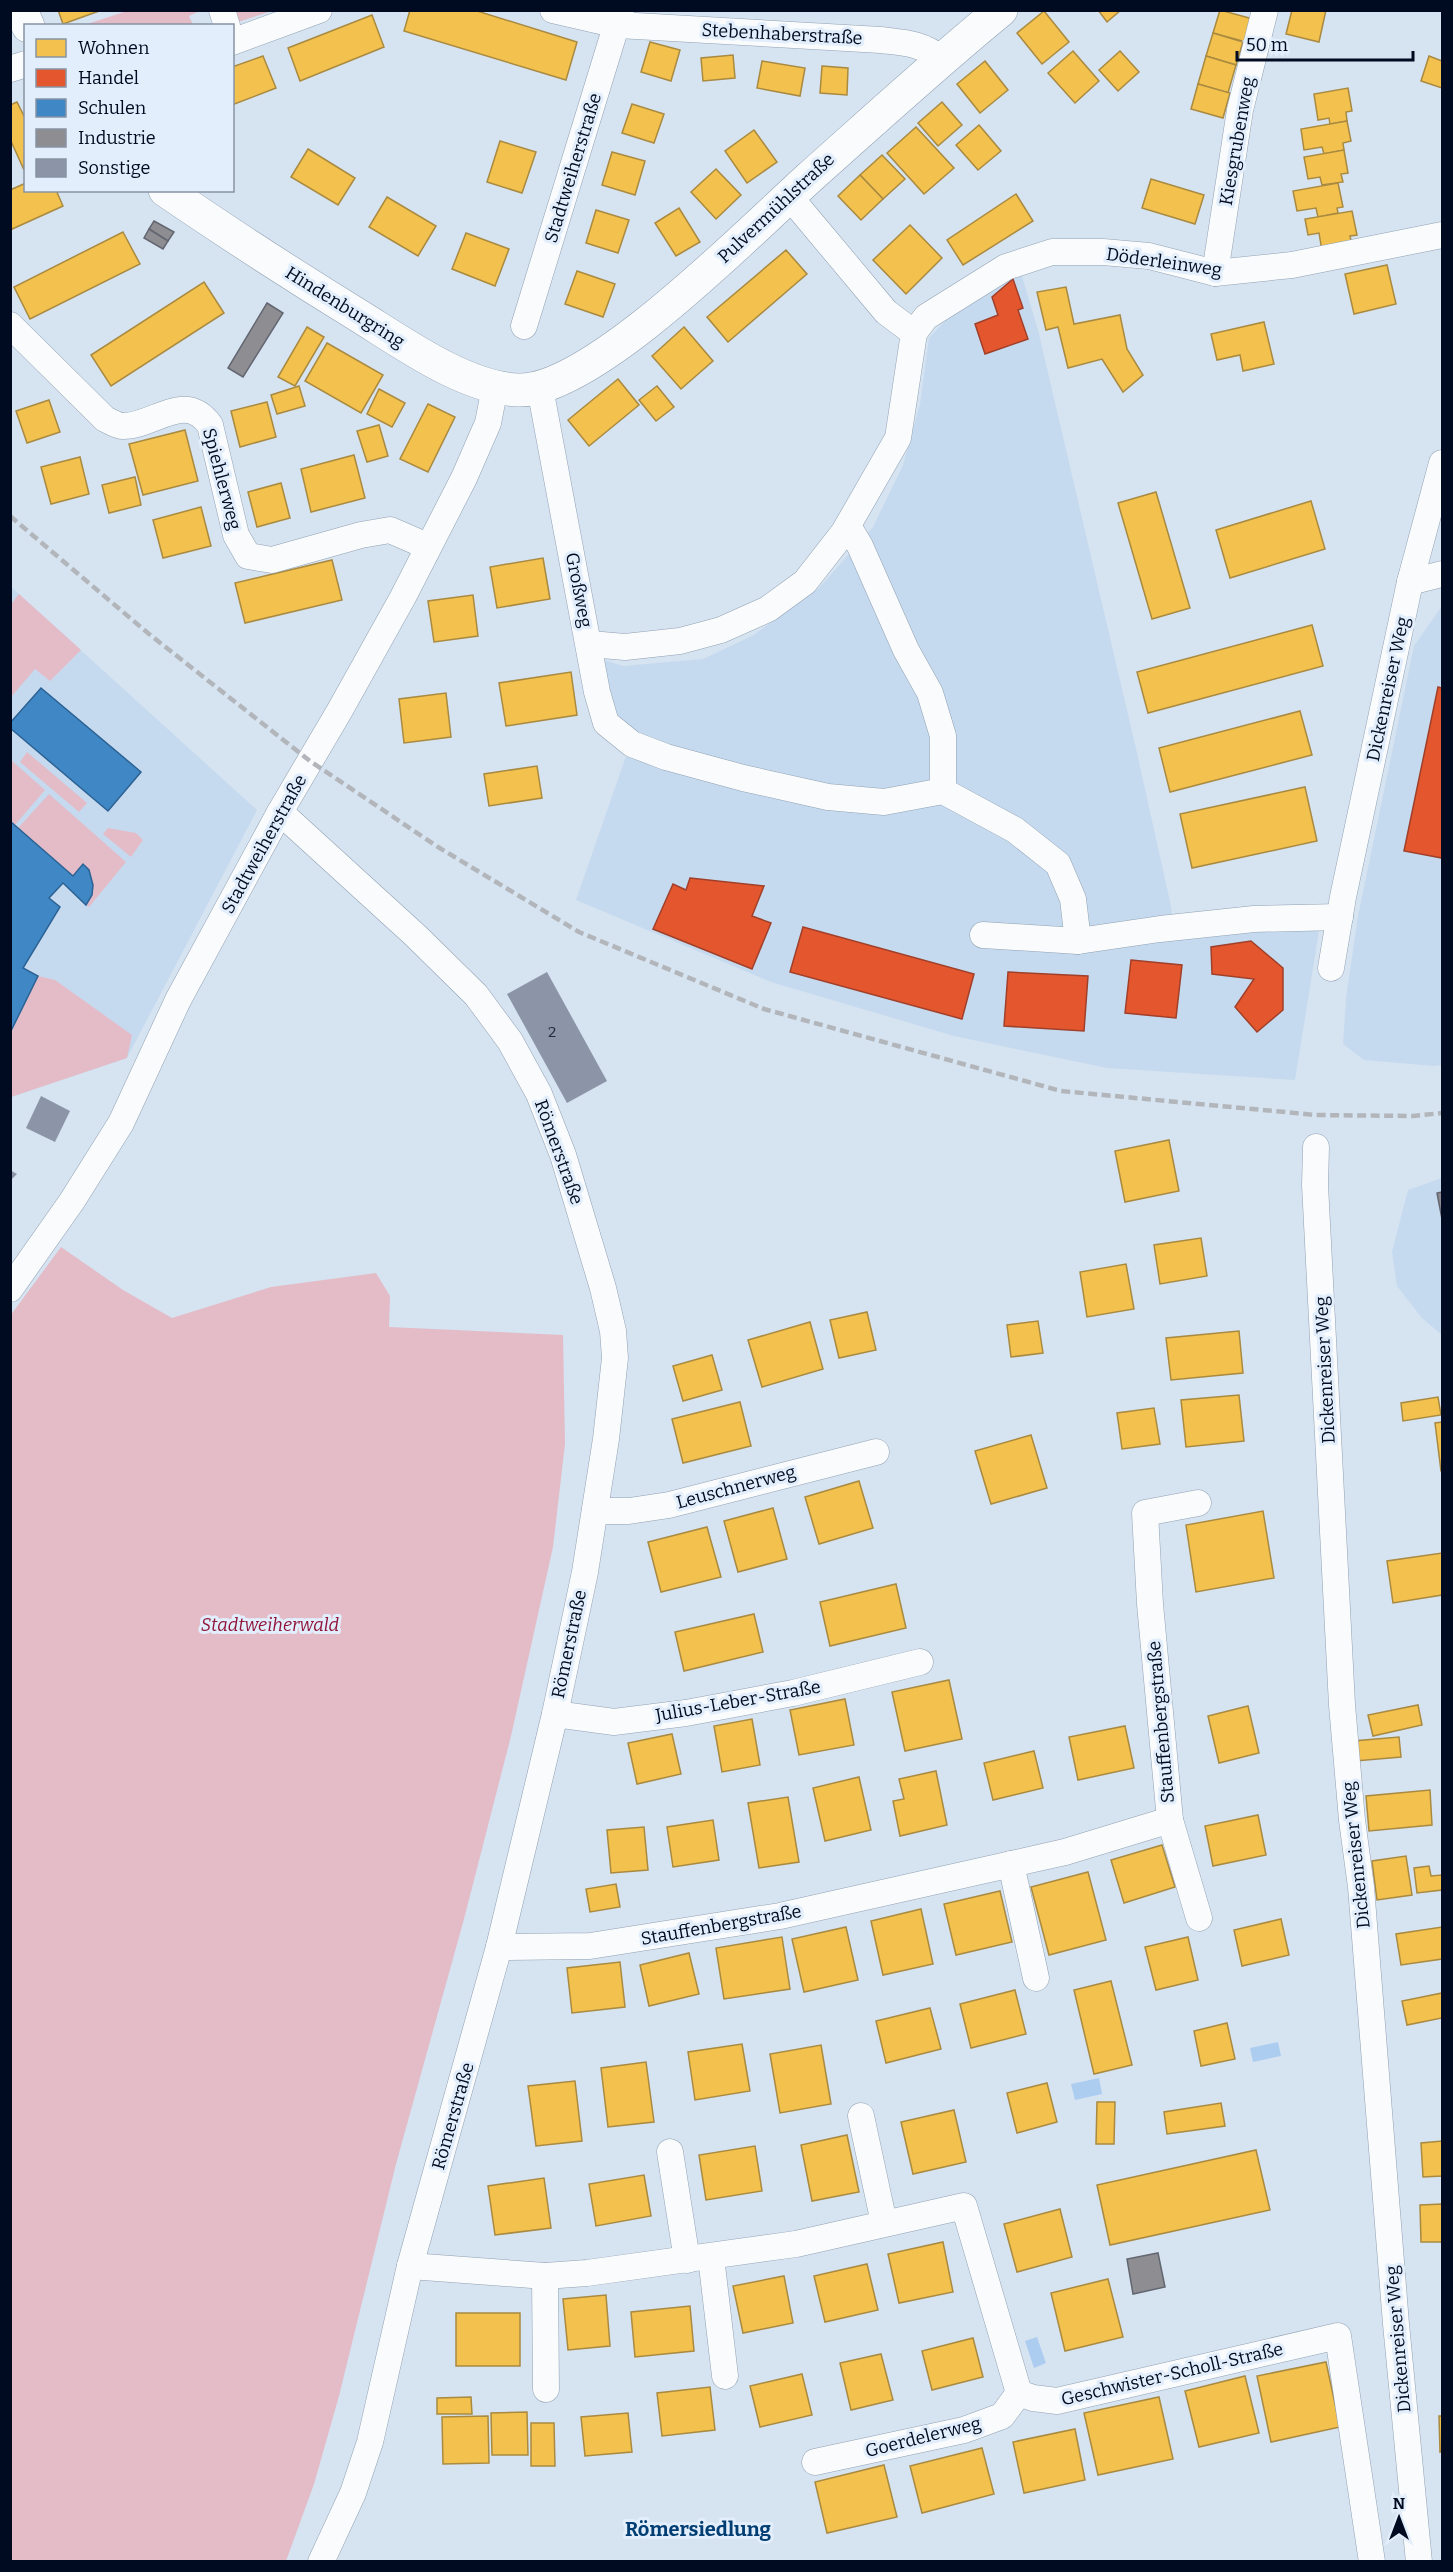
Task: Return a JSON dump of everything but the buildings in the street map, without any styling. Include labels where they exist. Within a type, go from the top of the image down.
[{"type":"main road","points":[[21,10],[27,24]]},
{"type":"main road","name":"Pulvermühlstraße","points":[[540,388],[572,375],[608,352],[703,276],[942,59],[1001,10]]},
{"type":"main road","name":"Hindenburgring","points":[[168,192],[265,258],[427,358],[495,387],[519,390],[540,388]]},
{"type":"street","points":[[234,41],[319,10]]},
{"type":"street","name":"Stebenhaberstraße","points":[[553,10],[619,18],[880,40],[927,47],[942,59]]},
{"type":"street","name":"Kiesgrubenweg","points":[[1215,273],[1240,110],[1265,10]]},
{"type":"street","name":"Stadtweiherstraße","points":[[524,326],[619,18]]},
{"type":"street","points":[[590,644],[625,646],[680,641],[721,630],[768,609],[805,582],[848,526],[898,438],[914,333],[886,312],[789,196]]},
{"type":"street","name":"Döderleinweg","points":[[914,333],[926,317],[1006,267],[1052,252],[1103,252],[1149,256],[1215,273],[1292,265],[1443,235]]},
{"type":"street","name":"Spiehlerweg","points":[[10,325],[105,419],[121,426],[141,423],[171,412],[194,409],[202,414],[210,425],[236,535],[248,556],[272,560],[361,535],[390,530],[427,546]]},
{"type":"street","name":"Stadtweiherstraße","points":[[10,1289],[122,1123],[177,1000],[280,812],[403,597],[478,447],[488,423],[495,387]]},
{"type":"street","name":"Großweg","points":[[540,388],[590,644],[597,692],[606,723],[632,744],[666,757],[742,778],[828,797],[884,802],[943,791]]},
{"type":"street","name":"Dickenreiser Weg","points":[[1331,968],[1410,582],[1443,462]]},
{"type":"street","points":[[848,526],[860,546],[906,650],[930,693],[943,736],[943,791],[1015,830],[1058,864],[1073,898],[1078,941]]},
{"type":"street","points":[[1410,582],[1443,573]]},
{"type":"street","name":"Römerstraße","points":[[280,812],[416,936],[476,995],[510,1041],[539,1094],[563,1155],[603,1288],[613,1331],[615,1359],[585,1572],[555,1714],[500,1947],[410,2266],[370,2442],[353,2493],[321,2562]]},
{"type":"street","points":[[983,935],[1078,941],[1254,919],[1340,917]]},
{"type":"street","name":"Dickenreiser Weg","points":[[1316,1147],[1315,1185],[1342,1705],[1352,1820],[1361,1887],[1396,2324],[1419,2562]]},
{"type":"street","name":"Leuschnerweg","points":[[595,1511],[629,1511],[669,1505],[876,1452]]},
{"type":"street","name":"Stauffenbergstraße","points":[[500,1947],[590,1946],[780,1916],[1065,1852],[1170,1820],[1150,1604],[1145,1513],[1198,1503]]},
{"type":"street","name":"Julius-Leber-Straße","points":[[555,1714],[614,1722],[686,1713],[793,1693],[920,1662]]},
{"type":"street","points":[[1170,1820],[1199,1918]]},
{"type":"street","points":[[1011,1864],[1036,1978]]},
{"type":"street","points":[[861,2116],[884,2223]]},
{"type":"street","points":[[670,2152],[699,2259],[725,2376]]},
{"type":"street","points":[[410,2266],[545,2276],[699,2259],[796,2244],[964,2206],[1019,2393]]},
{"type":"street","points":[[545,2276],[546,2389]]},
{"type":"street","name":"Geschwister-Scholl-Straße","points":[[1019,2393],[1033,2398],[1057,2401],[1338,2336],[1372,2562]]},
{"type":"street","name":"Goerdelerweg","points":[[814,2462],[964,2430],[1002,2416],[1019,2393]]},
{"type":"shaded area","points":[[1021,273],[1038,330],[1137,753],[1171,906],[1175,939],[1267,929],[1319,931],[1295,1080],[1107,1068],[954,1036],[771,982],[576,900],[633,736],[618,716],[601,659],[623,666],[703,659],[752,636],[819,588],[873,527],[903,465],[920,404],[929,338],[958,307]]},
{"type":"shaded area","points":[[10,586],[257,810],[127,1058],[11,1097]]},
{"type":"shaded area","points":[[1442,606],[1442,1065],[1364,1060],[1343,1044],[1346,998],[1358,916],[1414,646]]},
{"type":"shaded area","points":[[1442,1178],[1442,1335],[1422,1318],[1397,1286],[1392,1252],[1408,1190]]},
{"type":"shaded area","points":[[1278,2042],[1281,2056],[1253,2062],[1250,2048]]},
{"type":"shaded area","points":[[1099,2078],[1102,2094],[1075,2100],[1071,2084]]},
{"type":"shaded area","points":[[1037,2337],[1046,2363],[1034,2368],[1025,2341]]},
{"type":"green space","points":[[127,10],[200,11],[189,16],[193,24],[87,24]]},
{"type":"green space","points":[[234,11],[272,11],[238,22]]},
{"type":"green space","points":[[19,594],[81,650],[50,681],[35,669],[11,697],[11,604]]},
{"type":"green space","points":[[27,752],[87,803],[79,812],[20,762]]},
{"type":"green space","points":[[11,760],[45,790],[15,825],[11,821]]},
{"type":"green space","points":[[49,794],[126,862],[89,907],[86,905],[91,895],[92,879],[84,864],[73,876],[18,828]]},
{"type":"green space","points":[[108,828],[136,833],[143,840],[131,857],[103,834]]},
{"type":"green space","points":[[38,976],[55,980],[132,1035],[127,1058],[11,1097],[11,1033]]},
{"type":"green space","name":"Stadtweiherwald","points":[[61,1247],[123,1290],[172,1318],[271,1287],[376,1273],[390,1296],[389,1327],[563,1335],[565,1444],[553,1547],[511,1736],[464,1919],[396,2164],[339,2396],[314,2484],[286,2561],[11,2561],[10,1316]]},
{"type":"railway","points":[[10,516],[149,634],[310,761],[438,847],[579,932],[764,1009],[1061,1091],[1316,1115],[1413,1116],[1442,1113]]},
{"type":"district","name":"Römersiedlung","points":[[698,2529]]}]
